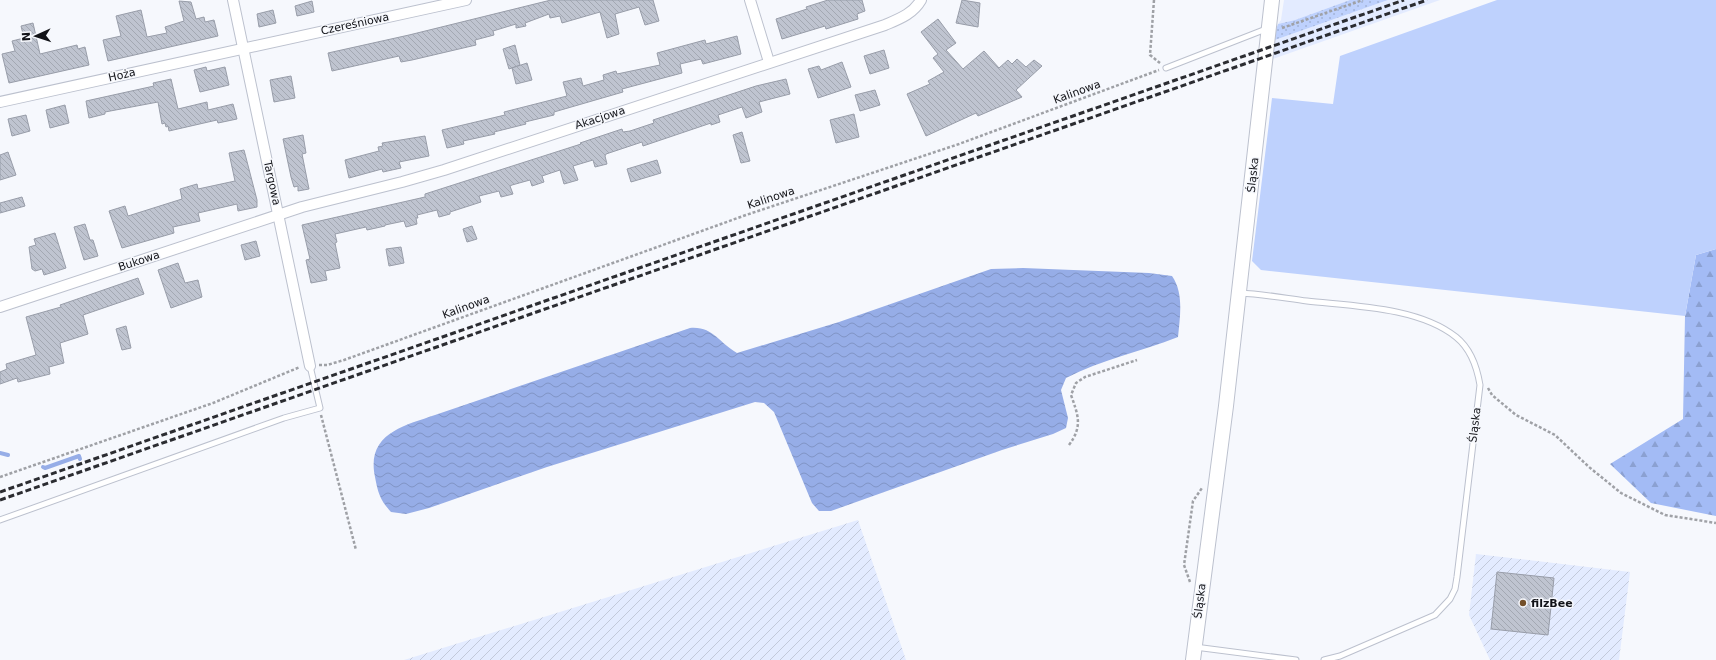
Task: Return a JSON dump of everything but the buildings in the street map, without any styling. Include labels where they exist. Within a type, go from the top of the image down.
[{"type":"street","name":"Targowa","points":[[233,0],[310,366]]},
{"type":"street","name":"Czereśniowa","points":[[244,48],[422,5],[466,0]]},
{"type":"street","points":[[750,0],[769,62]]},
{"type":"street","name":"Śląska","points":[[1194,653],[1240,293],[1272,0]]},
{"type":"street","name":"Akacjowa","points":[[278,214],[444,170],[885,24],[904,16],[919,4]]},
{"type":"street","name":"Hoża","points":[[0,102],[244,48]]},
{"type":"street","name":"Bukowa","points":[[0,307],[278,214]]},
{"type":"lane","points":[[1166,68],[1269,28]]},
{"type":"lane","name":"Śląska","points":[[1240,293],[1356,306],[1420,318],[1457,337],[1470,353],[1477,369],[1480,385],[1457,577],[1455,588],[1450,599],[1434,615],[1340,656],[1324,660]]},
{"type":"lane","points":[[0,520],[284,418],[320,408],[310,366]]},
{"type":"lane","name":"Śląska","points":[[1194,653],[1296,660]]},
{"type":"path","points":[[1154,0],[1150,55],[1166,68]]},
{"type":"path","points":[[1269,28],[1283,28],[1363,0]]},
{"type":"path","name":"Kalinowa","points":[[0,477],[213,403],[304,366],[327,365],[344,360],[746,215],[959,144],[1166,68]]},
{"type":"path","points":[[1069,445],[1078,428],[1077,414],[1071,395],[1076,383],[1085,377],[1137,360]]},
{"type":"path","points":[[1477,369],[1492,395],[1516,415],[1555,435],[1589,467],[1622,493],[1665,515],[1716,523]]},
{"type":"path","points":[[320,408],[356,550]]},
{"type":"shaded area","points":[[1284,0],[1350,0],[1295,20],[1278,24],[1281,20]]},
{"type":"shaded area","points":[[1350,0],[1388,0],[1272,41],[1278,24],[1295,20]]},
{"type":"shaded area","points":[[1388,0],[1440,0],[1270,60],[1272,41]]},
{"type":"shaded area","points":[[1497,0],[1716,0],[1716,249],[1696,255],[1685,316],[1261,270],[1252,261],[1272,98],[1333,104],[1340,56]]},
{"type":"shaded area","points":[[858,520],[906,660],[404,660]]},
{"type":"shaded area","points":[[1476,554],[1630,572],[1619,660],[1490,660],[1469,615]]},
{"type":"green space","points":[[1716,249],[1716,516],[1651,503],[1610,464],[1683,419],[1685,316],[1696,255]]},
{"type":"water","points":[[1023,268],[1149,273],[1172,276],[1176,283],[1180,297],[1178,337],[1093,366],[1066,378],[1061,390],[1068,418],[1066,428],[1053,434],[1002,450],[831,511],[819,511],[812,503],[774,412],[764,403],[755,402],[547,467],[429,508],[406,514],[391,512],[384,504],[378,492],[374,462],[376,451],[382,441],[390,434],[411,423],[690,328],[698,328],[710,332],[737,353],[839,322],[991,269]]},
{"type":"waterway","points":[[0,453],[8,455]]},
{"type":"waterway","points":[[43,467],[45,468],[79,456],[80,459]]},
{"type":"railway","points":[[0,492],[1404,0]]},
{"type":"railway","points":[[0,500],[1427,0]]},
{"type":"place","name":"filzBee","points":[[1523,603]]}]
